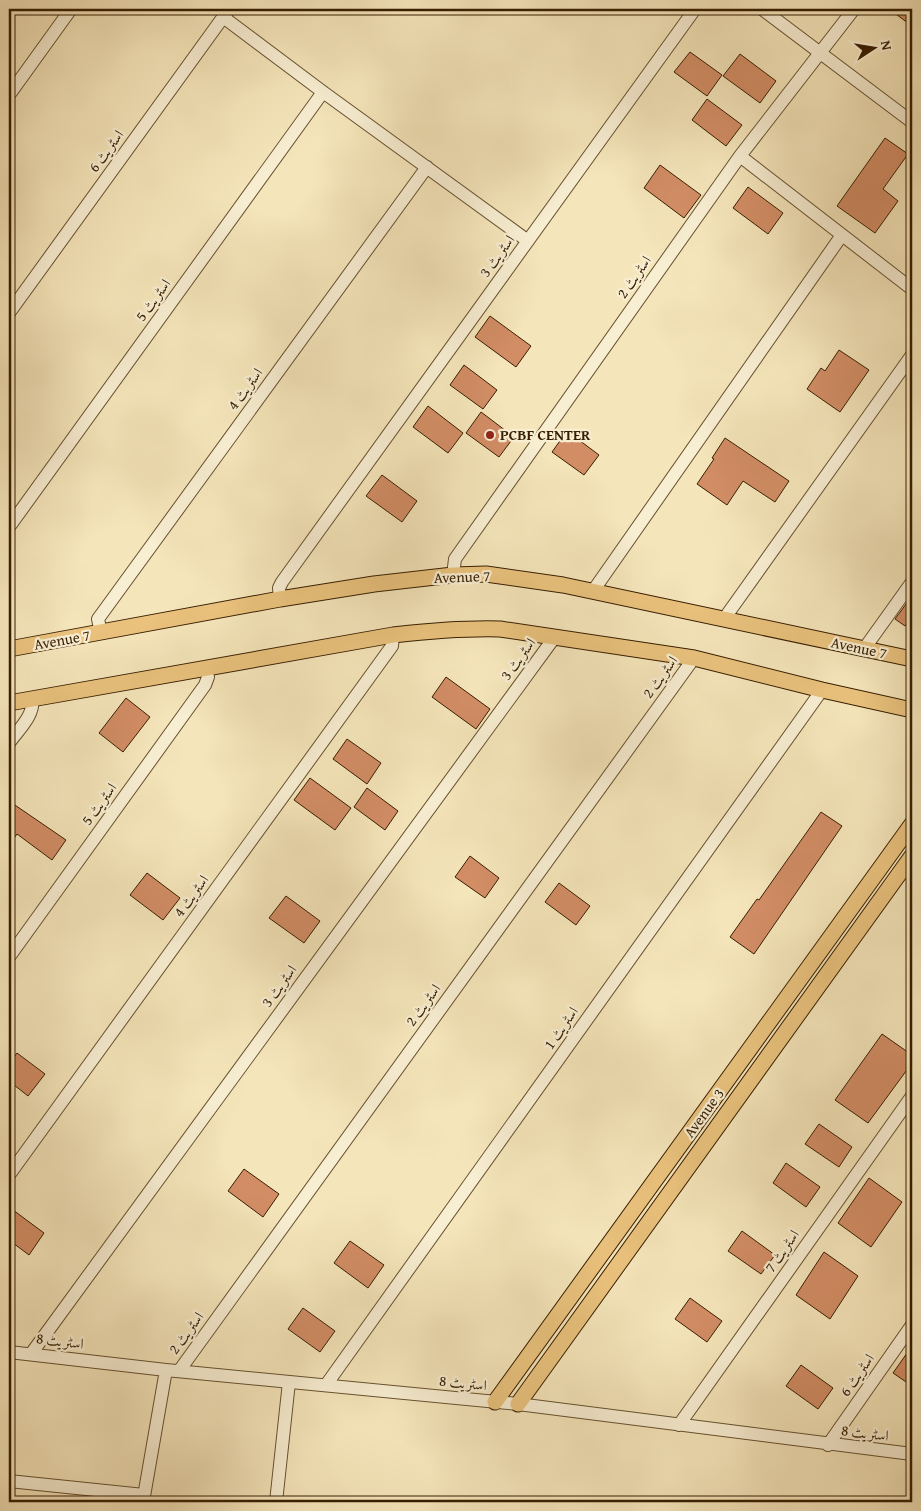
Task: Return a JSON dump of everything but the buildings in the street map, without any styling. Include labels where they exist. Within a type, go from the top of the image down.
[{"type":"main road","name":"Avenue 7","points":[[9,649],[280,598],[374,584],[453,575],[486,574],[542,581],[593,591],[912,659]]},
{"type":"main road","points":[[9,703],[393,635],[470,628],[500,629],[694,658],[912,710]]},
{"type":"main road","name":"Avenue 3","points":[[495,1402],[912,824]]},
{"type":"main road","name":"Avenue 3","points":[[518,1404],[912,856]]},
{"type":"street","points":[[9,96],[71,9]]},
{"type":"street","name":"اسٹریٹ 3","points":[[280,598],[282,582],[695,9]]},
{"type":"street","points":[[762,9],[912,122]]},
{"type":"street","points":[[820,54],[854,9]]},
{"type":"street","points":[[226,13],[323,92],[528,241]]},
{"type":"street","name":"اسٹریٹ 6","points":[[9,313],[226,13]]},
{"type":"street","name":"اسٹریٹ 2","points":[[453,575],[455,559],[740,156],[820,54]]},
{"type":"street","name":"اسٹریٹ 5","points":[[9,527],[323,92]]},
{"type":"street","points":[[740,156],[912,289]]},
{"type":"street","name":"اسٹریٹ 4","points":[[101,633],[98,620],[426,167]]},
{"type":"street","points":[[593,591],[842,235]]},
{"type":"street","points":[[724,619],[912,355]]},
{"type":"street","points":[[864,649],[912,582]]},
{"type":"street","name":"اسٹریٹ 4","points":[[9,1175],[392,646],[393,635]]},
{"type":"street","name":"اسٹریٹ 3","points":[[31,1354],[554,638]]},
{"type":"street","name":"اسٹریٹ 2","points":[[172,1370],[694,658]]},
{"type":"street","name":"اسٹریٹ 5","points":[[9,957],[205,685],[208,677],[206,668]]},
{"type":"street","name":"اسٹریٹ 1","points":[[326,1385],[822,690]]},
{"type":"street","points":[[9,743],[30,714],[33,706],[32,699]]},
{"type":"street","name":"اسٹریٹ 7","points":[[679,1425],[912,1096]]},
{"type":"street","name":"اسٹریٹ 6","points":[[828,1445],[912,1325]]},
{"type":"street","name":"اسٹریٹ 8","points":[[9,1352],[518,1404],[828,1445],[912,1454]]},
{"type":"street","points":[[9,1481],[144,1499],[172,1370]]},
{"type":"street","points":[[276,1502],[289,1382]]},
{"type":"place","name":"PCBF CENTER","points":[[490,435]]}]
